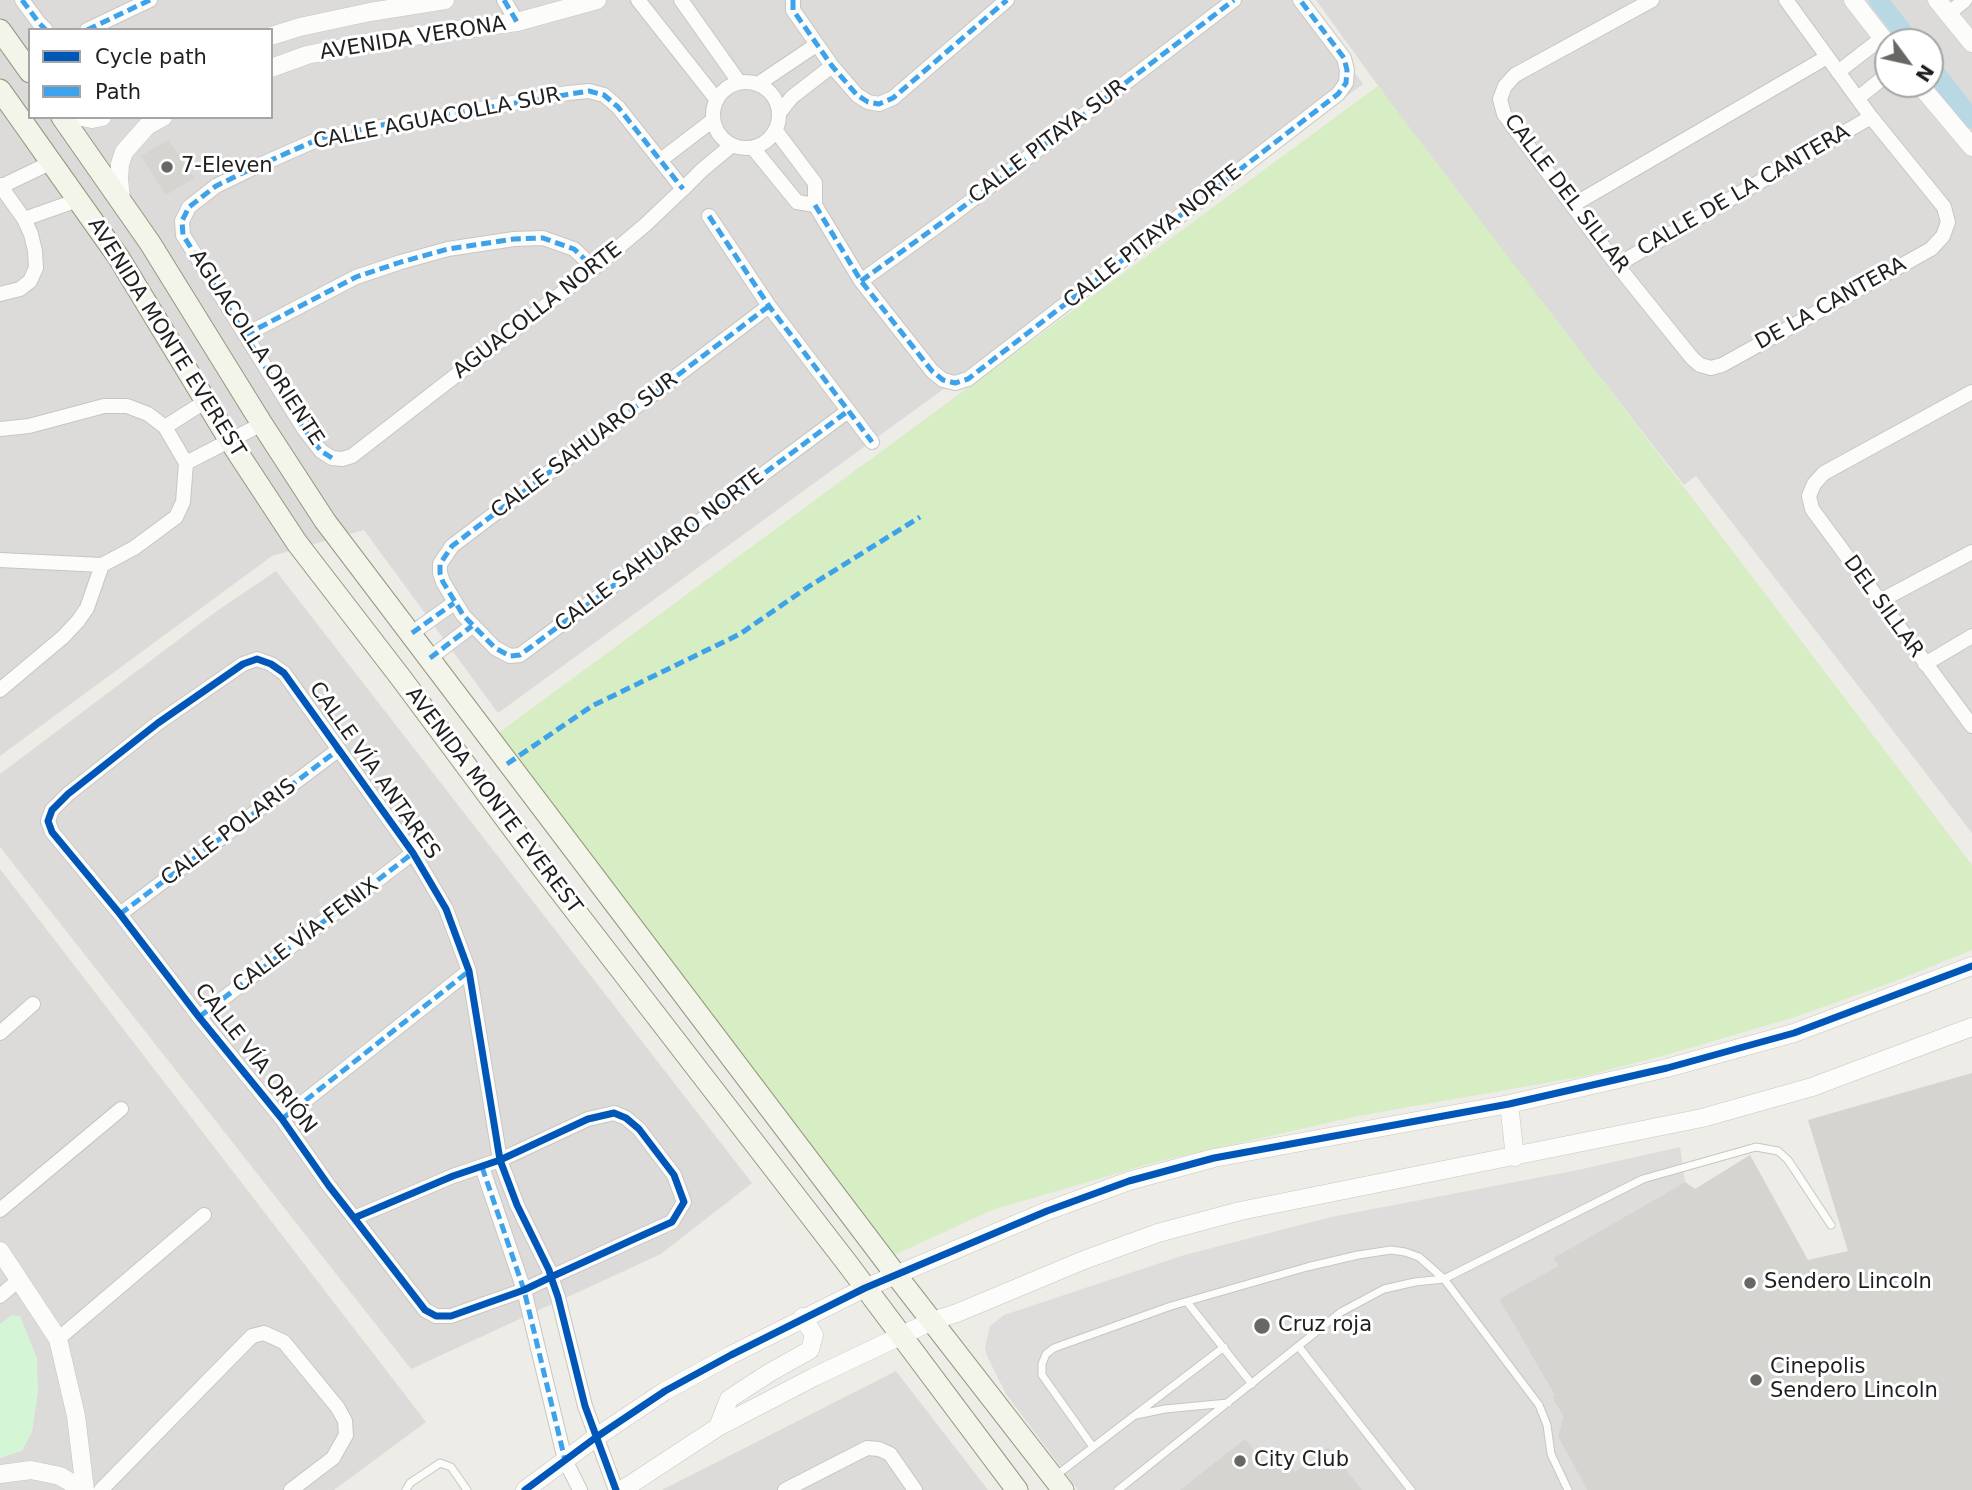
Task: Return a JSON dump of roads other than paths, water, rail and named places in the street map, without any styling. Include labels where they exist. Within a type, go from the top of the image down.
[{"type":"main road","points":[[0,30],[28,69]]},
{"type":"main road","name":"AVENIDA MONTE EVEREST","points":[[0,90],[119,258],[229,441],[297,543],[1017,1490]]},
{"type":"main road","name":"AVENIDA MONTE EVEREST","points":[[63,119],[121,200],[325,521],[896,1275],[1058,1484]]},
{"type":"main road","points":[[142,297],[172,279]]},
{"type":"main road","points":[[401,678],[430,658]]},
{"type":"street","points":[[22,0],[44,28]]},
{"type":"street","points":[[91,28],[150,0]]},
{"type":"street","name":"AVENIDA VERONA","points":[[273,36],[300,27],[445,0]]},
{"type":"street","points":[[504,0],[517,22]]},
{"type":"street","name":"AVENIDA VERONA","points":[[273,67],[307,55],[376,41],[517,22],[597,0]]},
{"type":"street","points":[[638,0],[717,100]]},
{"type":"street","points":[[681,0],[739,82]]},
{"type":"street","points":[[792,1],[793,10],[832,66],[857,95],[868,102],[879,104],[893,98],[1007,0]]},
{"type":"street","name":"CALLE PITAYA SUR","points":[[861,281],[955,213],[1234,0]]},
{"type":"street","name":"CALLE PITAYA NORTE","points":[[861,281],[932,371],[943,380],[955,383],[968,379],[1338,94],[1346,83],[1348,71],[1344,58],[1300,0]]},
{"type":"street","name":"CALLE DEL SILLAR","points":[[1652,0],[1515,75],[1505,86],[1500,99],[1504,114],[1617,265],[1700,365]]},
{"type":"street","points":[[1786,0],[1871,117]]},
{"type":"street","points":[[1853,0],[1875,28]]},
{"type":"street","points":[[1965,0],[1942,7],[1972,44]]},
{"type":"street","points":[[758,84],[816,44]]},
{"type":"street","points":[[1838,72],[1874,48]]},
{"type":"street","points":[[1573,205],[1827,57]]},
{"type":"street","points":[[780,112],[773,94],[758,84],[739,82],[722,92],[717,100],[713,120],[723,139],[732,145],[753,148],[770,139],[776,131],[780,112],[792,97],[832,66]]},
{"type":"street","points":[[1858,98],[1874,85]]},
{"type":"street","name":"CALLE AGUACOLLA SUR","points":[[183,235],[183,221],[190,207],[216,186],[321,138],[568,93],[589,91],[604,95],[618,107],[662,159]]},
{"type":"street","points":[[1931,98],[1972,147]]},
{"type":"street","name":"DE LA CANTERA","points":[[1700,365],[1711,368],[1723,365],[1931,249],[1943,236],[1948,222],[1944,207],[1871,117]]},
{"type":"street","name":"CALLE DE LA CANTERA","points":[[1617,265],[1871,117]]},
{"type":"street","points":[[683,189],[662,159],[713,120]]},
{"type":"street","points":[[121,200],[119,179],[124,152],[144,122]]},
{"type":"street","points":[[776,131],[815,183],[815,205],[861,281]]},
{"type":"street","name":"AGUACOLLA NORTE","points":[[332,458],[352,456],[594,268],[732,145]]},
{"type":"street","points":[[753,148],[797,202],[815,205]]},
{"type":"street","points":[[0,294],[20,289],[30,281],[36,268],[35,251],[24,219],[1,186],[52,162]]},
{"type":"street","points":[[24,219],[78,200]]},
{"type":"street","points":[[709,216],[769,306],[872,442]]},
{"type":"street","name":"AGUACOLLA ORIENTE","points":[[183,235],[304,429],[321,451],[332,458]]},
{"type":"street","points":[[245,335],[356,277],[448,249],[514,239],[543,238],[574,249],[594,268]]},
{"type":"street","name":"CALLE SAHUARO SUR","points":[[463,615],[440,573],[440,564],[452,546],[769,306]]},
{"type":"street","name":"DEL SILLAR","points":[[1972,392],[1824,473],[1814,484],[1809,496],[1812,509],[1972,726]]},
{"type":"street","points":[[165,427],[206,401]]},
{"type":"street","points":[[0,429],[29,426],[104,406],[127,406],[148,414],[165,427],[186,463],[183,502],[176,517],[158,533],[102,565],[0,560]]},
{"type":"street","name":"CALLE SAHUARO NORTE","points":[[463,615],[503,654],[520,655],[848,411]]},
{"type":"street","points":[[186,463],[262,424]]},
{"type":"street","points":[[1878,602],[1972,552]]},
{"type":"street","points":[[0,690],[78,621],[87,608],[102,565]]},
{"type":"street","points":[[412,633],[463,615]]},
{"type":"street","points":[[430,658],[463,615]]},
{"type":"street","points":[[1925,664],[1972,636]]},
{"type":"street","name":"CALLE VÍA ANTARES","points":[[48,821],[52,810],[68,794],[159,723],[243,664],[257,659],[284,673],[412,853],[446,909],[469,971],[500,1160],[521,1216],[551,1277],[564,1315],[596,1438],[616,1490]]},
{"type":"street","name":"CALLE POLARIS","points":[[120,914],[338,750]]},
{"type":"street","name":"CALLE VÍA ORIÓN","points":[[48,821],[52,832],[282,1119],[425,1310],[436,1316],[451,1316],[524,1290]]},
{"type":"street","name":"CALLE VÍA FENIX","points":[[199,1017],[412,853]]},
{"type":"street","points":[[525,1490],[665,1391],[803,1317],[1047,1211],[1129,1181],[1214,1158],[1509,1104],[1667,1068],[1794,1033],[1972,966]]},
{"type":"street","points":[[282,1119],[469,971]]},
{"type":"street","points":[[0,1033],[33,1004]]},
{"type":"street","points":[[622,1490],[718,1427],[814,1377],[932,1321],[1158,1233],[1240,1211],[1702,1118],[1812,1087],[1972,1027]]},
{"type":"street","points":[[1509,1104],[1515,1157]]},
{"type":"street","points":[[0,1210],[121,1109]]},
{"type":"street","points":[[354,1218],[421,1189],[500,1160],[588,1119],[614,1113],[626,1118],[639,1129],[674,1175],[684,1202],[672,1222],[524,1290]]},
{"type":"street","points":[[482,1167],[524,1290],[565,1460],[580,1490]]},
{"type":"street","points":[[58,1339],[204,1215]]},
{"type":"street","points":[[0,1251],[58,1339],[76,1416],[84,1490]]},
{"type":"street","points":[[0,1296],[20,1279]]},
{"type":"street","points":[[718,1427],[729,1399],[810,1350],[814,1335],[803,1317]]},
{"type":"street","points":[[101,1490],[252,1336],[264,1333],[284,1342],[338,1408],[345,1421],[346,1435],[333,1458],[291,1490]]},
{"type":"street","points":[[785,1490],[867,1448],[890,1454],[915,1490]]},
{"type":"street","points":[[0,1474],[31,1470],[60,1476],[84,1490]]},
{"type":"lane","points":[[1118,1490],[1340,1312],[1384,1289],[1444,1279],[1643,1179],[1756,1147],[1778,1151],[1788,1160],[1831,1225]]},
{"type":"lane","points":[[1093,1447],[1042,1375],[1046,1354],[1054,1348],[1187,1302],[1307,1266],[1358,1255],[1405,1252],[1419,1257],[1444,1279],[1539,1405],[1546,1424],[1551,1454],[1568,1490]]},
{"type":"lane","points":[[1187,1302],[1252,1384]]},
{"type":"lane","points":[[1058,1484],[1093,1447],[1224,1347]]},
{"type":"lane","points":[[1298,1347],[1411,1490]]},
{"type":"lane","points":[[1131,1416],[1165,1409],[1229,1403]]},
{"type":"lane","points":[[406,1490],[410,1483],[440,1463],[451,1467],[467,1490]]},
{"type":"waterway","points":[[1878,0],[1900,28]]},
{"type":"waterway","points":[[1944,84],[1972,119]]},
{"type":"place","name":"7-Eleven","points":[[167,167]]},
{"type":"place","name":"Sendero Lincoln","points":[[1750,1283]]},
{"type":"place","name":"Cruz roja","points":[[1262,1326]]},
{"type":"place","name":"Cinepolis Sendero Lincoln","points":[[1756,1380]]},
{"type":"place","name":"City Club","points":[[1240,1461]]}]
